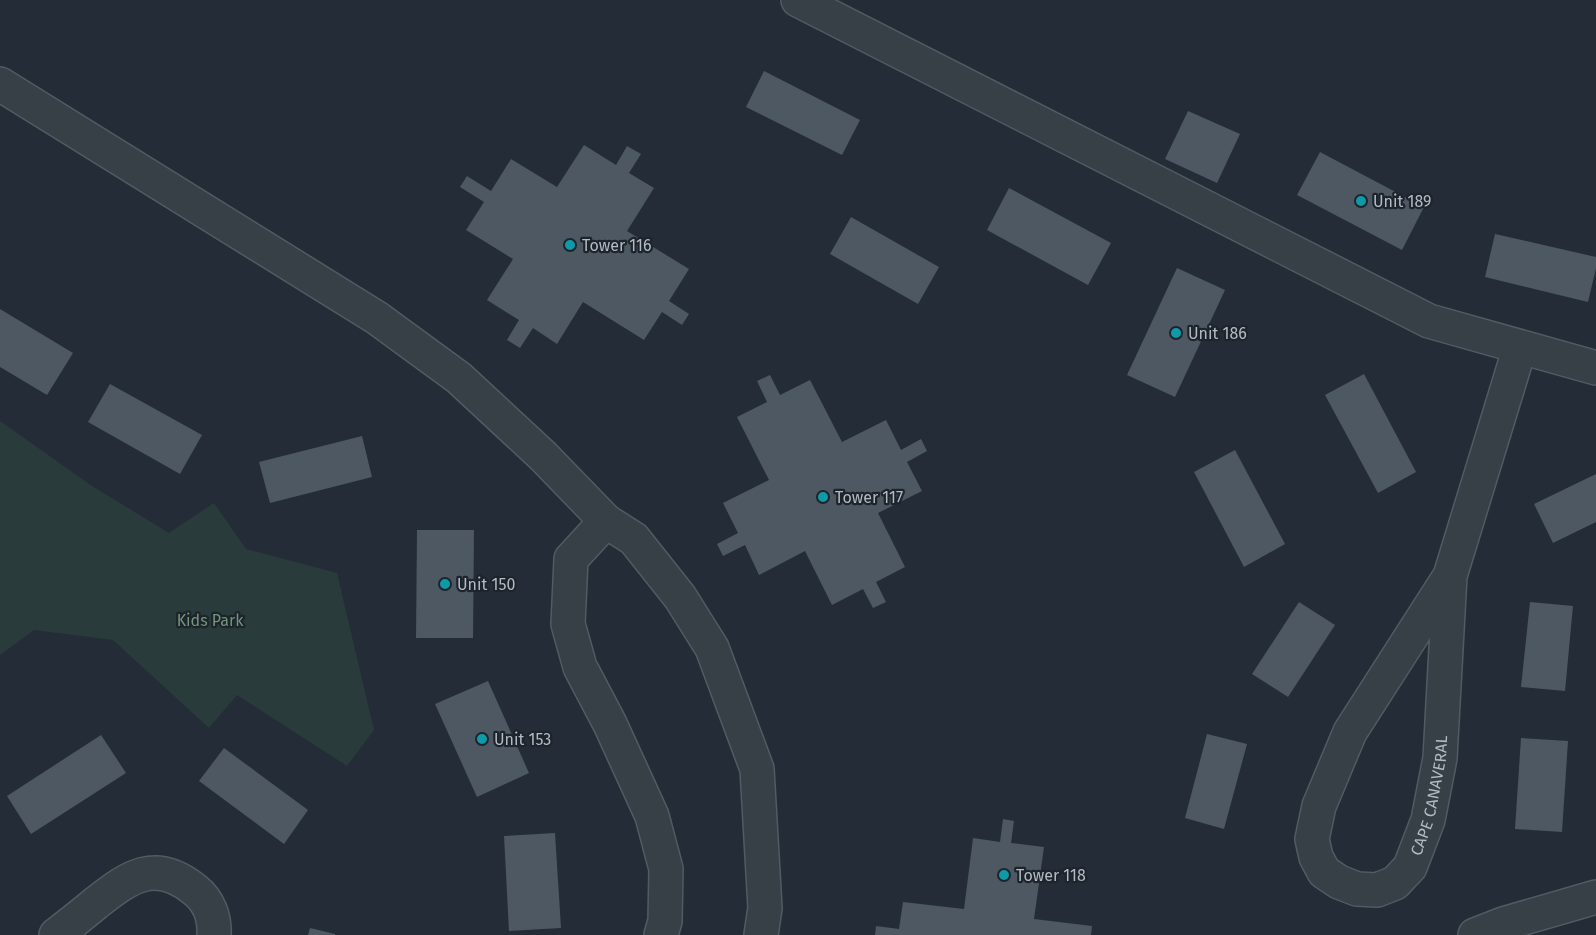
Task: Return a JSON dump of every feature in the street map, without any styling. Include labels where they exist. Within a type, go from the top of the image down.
[{"type":"street","points":[[798,0],[1428,321],[1596,368]]},
{"type":"street","points":[[0,84],[377,318],[459,378],[543,456],[606,521],[634,539],[680,597],[712,648],[757,769],[765,908],[760,935]]},
{"type":"street","name":"CAPE CANAVERAL","points":[[1450,576],[1350,732],[1319,806],[1312,839],[1316,857],[1324,872],[1357,890],[1377,890],[1395,883],[1410,867],[1428,820],[1440,758],[1450,576],[1520,346]]},
{"type":"street","points":[[606,521],[571,559],[568,624],[580,667],[610,724],[652,816],[666,868],[665,921],[661,935]]},
{"type":"street","points":[[56,935],[130,878],[149,873],[168,874],[183,880],[201,894],[215,922],[214,935]]},
{"type":"street","points":[[1475,935],[1503,924],[1596,897]]},
{"type":"green space","name":"Kids Park","points":[[0,421],[92,486],[169,533],[214,503],[246,549],[337,573],[374,730],[347,766],[237,695],[209,728],[113,640],[34,630],[0,655]]},
{"type":"building","points":[[764,71],[860,120],[842,155],[746,107]]},
{"type":"building","points":[[1188,111],[1240,134],[1217,183],[1165,159]]},
{"type":"building","name":"Tower 116","points":[[584,145],[616,165],[627,146],[641,154],[629,173],[654,188],[627,231],[689,269],[669,301],[689,314],[682,325],[662,312],[644,340],[583,302],[557,344],[533,328],[520,348],[507,340],[519,320],[487,300],[513,259],[466,230],[484,202],[460,187],[467,176],[491,191],[511,159],[557,187]]},
{"type":"building","name":"Unit 189","points":[[1320,152],[1424,207],[1402,250],[1297,195]]},
{"type":"building","points":[[1009,188],[1111,243],[1088,285],[987,230]]},
{"type":"building","points":[[851,217],[939,267],[918,304],[830,254]]},
{"type":"building","points":[[1495,234],[1596,257],[1596,268],[1588,302],[1485,277]]},
{"type":"building","name":"Unit 186","points":[[1177,268],[1225,290],[1175,397],[1127,375]]},
{"type":"building","points":[[0,309],[73,353],[47,395],[0,367]]},
{"type":"building","points":[[1364,374],[1416,472],[1378,493],[1325,395]]},
{"type":"building","name":"Tower 117","points":[[770,375],[780,395],[810,380],[842,442],[886,420],[901,450],[921,439],[927,451],[907,462],[922,491],[878,513],[905,567],[876,582],[886,602],[873,608],[863,589],[832,605],[805,551],[759,575],[745,545],[723,556],[717,544],[738,533],[723,503],[769,480],[737,417],[767,402],[757,381]]},
{"type":"building","points":[[110,384],[202,435],[180,474],[88,422]]},
{"type":"building","points":[[362,436],[372,477],[270,503],[259,462]]},
{"type":"building","points":[[1235,450],[1285,544],[1244,567],[1194,472]]},
{"type":"building","points":[[1596,474],[1596,522],[1553,543],[1534,504]]},
{"type":"building","name":"Unit 150","points":[[417,530],[474,530],[473,638],[416,638]]},
{"type":"building","points":[[1299,602],[1335,625],[1288,697],[1252,674]]},
{"type":"building","points":[[1530,602],[1573,606],[1565,691],[1521,687]]},
{"type":"building","name":"Unit 153","points":[[488,681],[529,773],[477,797],[435,704]]},
{"type":"building","points":[[1207,734],[1247,744],[1224,829],[1185,818]]},
{"type":"building","points":[[101,735],[126,773],[31,834],[7,796]]},
{"type":"building","points":[[1521,738],[1568,741],[1562,832],[1515,829]]},
{"type":"building","points":[[224,748],[308,810],[284,844],[199,781]]},
{"type":"building","name":"Tower 118","points":[[1003,819],[1014,821],[1011,843],[1044,847],[1034,919],[1092,926],[1091,935],[875,935],[876,926],[899,929],[903,902],[964,909],[973,838],[1000,842]]},
{"type":"building","points":[[555,833],[561,928],[509,931],[504,836]]},
{"type":"building","points":[[310,928],[335,934],[335,935],[308,935]]},
{"type":"place","name":"Unit 189","points":[[1361,201]]},
{"type":"place","name":"Tower 116","points":[[570,245]]},
{"type":"place","name":"Unit 186","points":[[1176,333]]},
{"type":"place","name":"Tower 117","points":[[823,497]]},
{"type":"place","name":"Unit 150","points":[[445,584]]},
{"type":"place","name":"Unit 153","points":[[482,739]]},
{"type":"place","name":"Tower 118","points":[[1004,875]]}]
